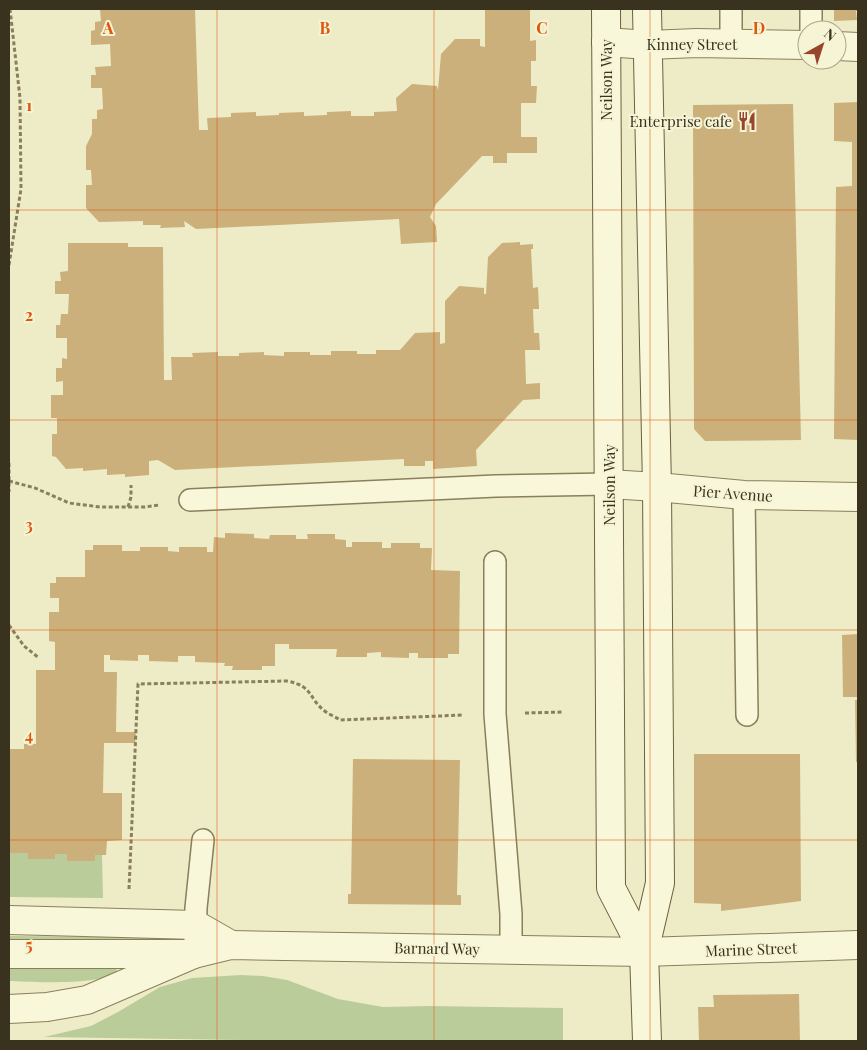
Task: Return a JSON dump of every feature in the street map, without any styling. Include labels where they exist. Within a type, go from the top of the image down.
[{"type":"main road","name":"Neilson Way","points":[[606,9],[611,888],[644,952]]},
{"type":"main road","name":"Neilson Way","points":[[647,9],[657,487],[660,882],[644,952],[647,1041]]},
{"type":"main road","name":"Kinney Street","points":[[606,42],[648,45],[797,45]]},
{"type":"main road","name":"Pier Avenue","points":[[608,484],[744,495],[858,497]]},
{"type":"main road","name":"Barnard Way","points":[[9,920],[196,924],[231,944]]},
{"type":"main road","name":"Barnard Way","points":[[9,1009],[47,1007],[87,1000],[194,954],[231,944],[644,952]]},
{"type":"main road","name":"Marine Street","points":[[644,952],[858,945]]},
{"type":"main road","name":"Barnard Way","points":[[9,954],[194,954]]},
{"type":"lane","points":[[731,9],[731,44]]},
{"type":"lane","points":[[190,500],[496,486],[608,484]]},
{"type":"lane","points":[[744,495],[747,715]]},
{"type":"lane","points":[[495,562],[495,714],[511,914],[511,949]]},
{"type":"lane","points":[[194,954],[203,840]]},
{"type":"path","points":[[9,265],[21,189],[20,98],[10,9]]},
{"type":"path","points":[[9,463],[9,492]]},
{"type":"path","points":[[9,481],[35,488],[69,502],[100,507],[145,507],[190,500]]},
{"type":"path","points":[[128,507],[131,497],[131,485]]},
{"type":"path","points":[[9,625],[24,646],[39,658]]},
{"type":"path","points":[[129,897],[138,684],[287,681],[297,683],[306,688],[325,712],[340,720],[564,712]]},
{"type":"green space","points":[[9,853],[28,853],[28,859],[55,859],[55,854],[67,854],[67,861],[95,861],[95,855],[102,855],[103,898],[9,897]]},
{"type":"green space","points":[[9,936],[154,937],[160,940],[157,943],[9,942]]},
{"type":"green space","points":[[116,968],[117,971],[110,976],[98,979],[66,982],[9,981],[9,969]]},
{"type":"green space","points":[[241,975],[287,980],[338,999],[383,1007],[563,1008],[563,1041],[305,1041],[44,1037],[91,1026],[160,987],[192,978]]},
{"type":"building","points":[[100,9],[195,9],[199,130],[208,130],[207,118],[231,117],[231,113],[256,112],[256,116],[304,112],[304,116],[327,115],[327,112],[351,111],[351,116],[374,116],[374,112],[397,111],[396,98],[412,84],[437,86],[438,90],[441,54],[455,39],[480,39],[480,46],[485,47],[486,9],[530,9],[530,41],[536,40],[536,61],[531,61],[531,86],[537,86],[536,103],[521,103],[521,137],[537,137],[537,153],[507,153],[507,163],[493,163],[493,156],[482,156],[436,204],[430,217],[436,226],[437,242],[401,244],[399,219],[196,229],[184,221],[185,227],[160,228],[161,225],[143,225],[143,221],[99,222],[86,208],[86,185],[92,185],[91,170],[86,170],[86,146],[92,134],[92,119],[97,119],[97,110],[103,109],[102,88],[91,88],[91,75],[96,75],[95,67],[111,66],[110,44],[91,45],[91,31],[95,30],[95,22],[101,21]]},
{"type":"building","points":[[834,9],[858,9],[856,11],[857,20],[834,20]]},
{"type":"building","points":[[858,102],[858,440],[834,439],[836,187],[852,186],[852,142],[834,141],[834,103]]},
{"type":"building","points":[[793,104],[801,440],[705,441],[694,429],[693,105]]},
{"type":"building","points":[[520,242],[520,245],[533,244],[533,249],[531,249],[533,288],[538,287],[539,309],[533,309],[534,333],[539,333],[540,350],[525,350],[526,384],[540,383],[540,399],[523,400],[476,450],[477,466],[433,469],[433,461],[425,461],[425,466],[404,466],[404,459],[175,470],[158,460],[149,461],[149,475],[125,477],[125,474],[107,475],[107,469],[83,471],[83,468],[66,469],[56,457],[52,456],[52,434],[57,434],[57,418],[51,418],[51,395],[63,395],[63,381],[56,382],[56,368],[62,368],[62,358],[67,359],[67,338],[56,338],[56,325],[60,325],[61,314],[68,314],[69,294],[55,294],[55,281],[61,281],[60,272],[68,271],[68,243],[128,243],[128,247],[163,247],[164,380],[172,380],[171,357],[193,357],[192,353],[218,352],[218,356],[239,356],[239,353],[264,352],[264,355],[284,356],[284,352],[310,352],[310,355],[331,355],[331,351],[357,351],[357,354],[376,354],[376,350],[400,350],[415,333],[440,332],[440,344],[445,343],[445,301],[459,286],[484,288],[484,294],[486,294],[488,257],[502,243]]},
{"type":"building","points":[[225,533],[254,534],[254,538],[269,539],[270,535],[296,535],[296,539],[308,539],[307,534],[335,534],[335,539],[346,540],[346,547],[352,547],[352,542],[382,542],[382,548],[391,548],[391,543],[420,543],[420,548],[432,548],[431,570],[460,571],[459,654],[448,654],[448,658],[418,658],[418,653],[409,653],[409,658],[381,657],[381,652],[367,653],[367,657],[336,657],[337,649],[289,649],[289,644],[275,644],[275,666],[262,666],[262,670],[232,670],[233,666],[224,666],[225,663],[195,662],[195,656],[178,656],[178,662],[149,661],[149,655],[138,655],[138,661],[110,660],[110,655],[104,655],[104,672],[117,672],[116,732],[136,732],[135,743],[104,743],[103,793],[122,793],[122,840],[107,841],[106,855],[95,855],[95,861],[67,861],[67,854],[55,854],[55,859],[28,859],[28,853],[9,853],[9,749],[24,749],[24,744],[36,744],[36,670],[55,670],[55,642],[49,641],[49,612],[59,612],[59,598],[50,598],[50,583],[56,583],[56,577],[85,577],[85,550],[93,550],[93,545],[122,545],[122,551],[140,551],[140,547],[168,547],[168,551],[179,552],[179,547],[207,547],[207,552],[213,552],[214,537],[225,538]]},
{"type":"building","points":[[858,634],[858,697],[843,697],[842,635]]},
{"type":"building","points":[[855,700],[858,700],[858,762],[856,762]]},
{"type":"building","points":[[694,754],[800,754],[801,901],[721,911],[721,904],[694,903]]},
{"type":"building","points":[[353,759],[460,760],[457,895],[461,895],[461,905],[348,904],[348,894],[351,894]]},
{"type":"building","points":[[799,994],[800,1041],[699,1041],[698,1007],[714,1007],[713,995]]},
{"type":"place","name":"Enterprise cafe","points":[[747,121]]}]
